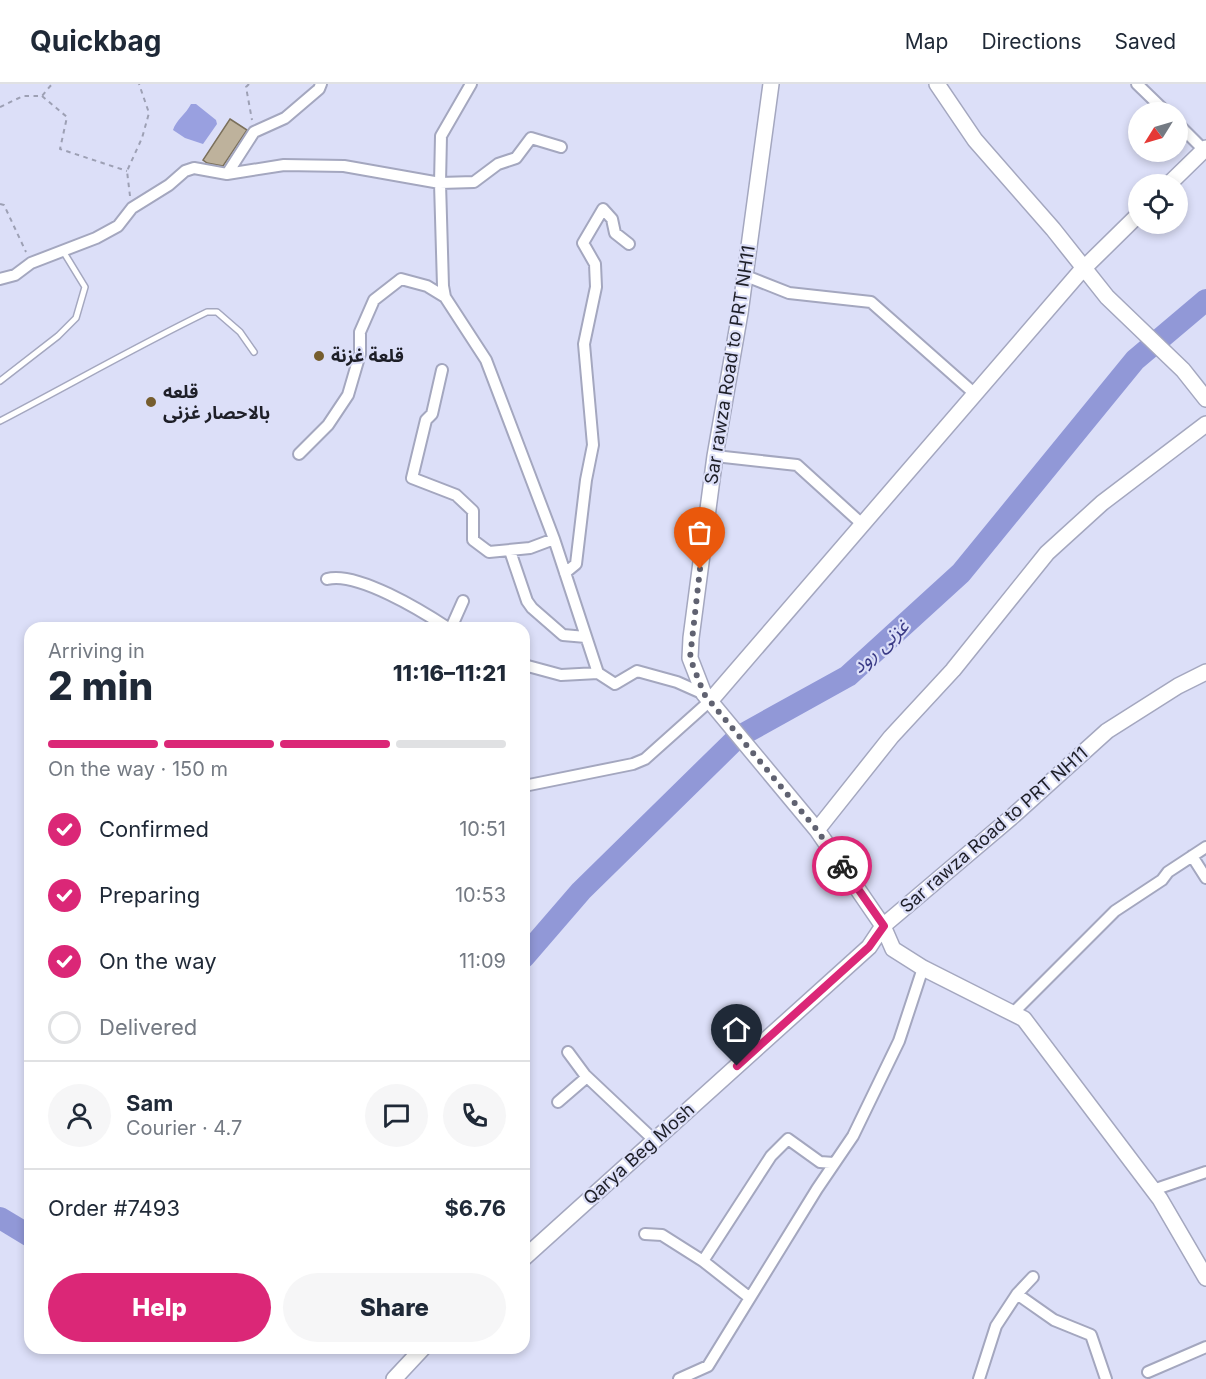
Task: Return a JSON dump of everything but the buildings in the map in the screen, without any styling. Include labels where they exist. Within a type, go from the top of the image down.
[{"type":"street","points":[[227,174],[254,132],[285,118],[319,89],[321,84]]},
{"type":"street","points":[[471,84],[441,136],[440,183],[445,297],[486,360],[554,539],[597,673]]},
{"type":"street","name":"Sar rawza Road to PRT NH11","points":[[771,84],[746,276],[715,456],[690,658],[711,701],[817,830],[884,926],[1014,815],[1107,731],[1178,686],[1206,672]]},
{"type":"street","points":[[937,84],[975,140],[1107,297],[1183,370],[1206,399]]},
{"type":"street","points":[[1137,84],[1156,102]]},
{"type":"street","points":[[1179,174],[1205,149],[1188,133]]},
{"type":"street","points":[[0,279],[15,275],[32,263],[96,238],[118,226],[132,208],[169,185],[185,171],[194,168],[227,174],[284,165],[344,166],[440,183],[474,182],[498,164],[516,159],[531,138],[561,147]]},
{"type":"street","points":[[565,573],[576,564],[586,480],[593,445],[584,344],[596,287],[594,264],[583,243],[603,209],[612,219],[615,233],[629,244]]},
{"type":"street","points":[[530,785],[633,764],[645,759],[711,701],[1084,268],[1128,224]]},
{"type":"street","points":[[746,276],[789,293],[871,302],[975,394]]},
{"type":"street","points":[[298,454],[328,425],[348,395],[360,354],[360,332],[374,300],[401,279],[427,286],[445,297]]},
{"type":"street","points":[[442,370],[432,414],[426,420],[412,478],[456,495],[473,511],[473,540],[489,552],[530,548],[554,539]]},
{"type":"street","points":[[817,830],[891,737],[952,670],[1047,553],[1102,503],[1206,424]]},
{"type":"street","points":[[715,456],[797,465],[862,524]]},
{"type":"street","points":[[510,551],[527,601],[532,608],[563,635],[586,637]]},
{"type":"street","points":[[327,579],[338,576],[353,579],[419,609],[440,622]]},
{"type":"street","points":[[453,622],[463,601]]},
{"type":"street","points":[[530,667],[561,675],[597,673],[615,684],[637,671],[677,682],[711,701]]},
{"type":"street","points":[[1013,1013],[1115,911],[1206,847]]},
{"type":"street","points":[[1191,856],[1206,878]]},
{"type":"street","points":[[884,926],[893,949],[922,968],[1024,1019],[1153,1190],[1206,1278]]},
{"type":"street","name":"Qarya Beg Mosh","points":[[530,1253],[869,947],[884,926]]},
{"type":"street","points":[[679,1379],[708,1366],[834,1162],[854,1136],[899,1041],[922,968]]},
{"type":"street","points":[[568,1052],[587,1077],[654,1140]]},
{"type":"street","points":[[558,1102],[587,1077]]},
{"type":"street","points":[[703,1261],[771,1156],[788,1139],[820,1162],[834,1162]]},
{"type":"street","points":[[1153,1190],[1206,1172]]},
{"type":"street","points":[[645,1234],[662,1235],[703,1261],[750,1298]]},
{"type":"street","points":[[979,1379],[996,1326],[1017,1294],[1033,1277]]},
{"type":"street","points":[[1017,1294],[1054,1320],[1091,1335],[1106,1379]]},
{"type":"street","points":[[1148,1372],[1206,1347]]},
{"type":"street","points":[[394,1379],[413,1354]]},
{"type":"lane","points":[[0,381],[58,336],[76,318],[85,287],[63,251]]},
{"type":"lane","points":[[0,421],[93,373],[139,345],[207,312],[217,312],[240,332],[254,352]]},
{"type":"path","points":[[42,96],[52,84]]},
{"type":"path","points":[[132,208],[127,171],[142,138],[149,113],[139,84]]},
{"type":"path","points":[[249,84],[246,87],[254,132]]},
{"type":"path","points":[[0,107],[23,96],[42,96],[67,117],[60,149],[127,171]]},
{"type":"path","points":[[0,204],[4,205],[32,263]]},
{"type":"shaded area","points":[[191,104],[196,104],[216,120],[217,124],[203,144],[185,138],[173,130]]},
{"type":"waterway","name":"غزنی رود","points":[[530,950],[581,891],[738,737],[848,676],[961,573],[1135,360],[1206,300]]},
{"type":"waterway","name":"غزنی رود","points":[[0,1218],[24,1232]]},
{"type":"way so far","points":[[700,569],[690,658],[704,694],[817,830],[842,866]]},
{"type":"place","name":"قلعة غزنة","points":[[319,356]]},
{"type":"place","name":"قلعه بالاحصار غزنی","points":[[151,402]]},
{"type":"route","points":[[737,1066],[869,947],[884,926],[842,866]]}]
